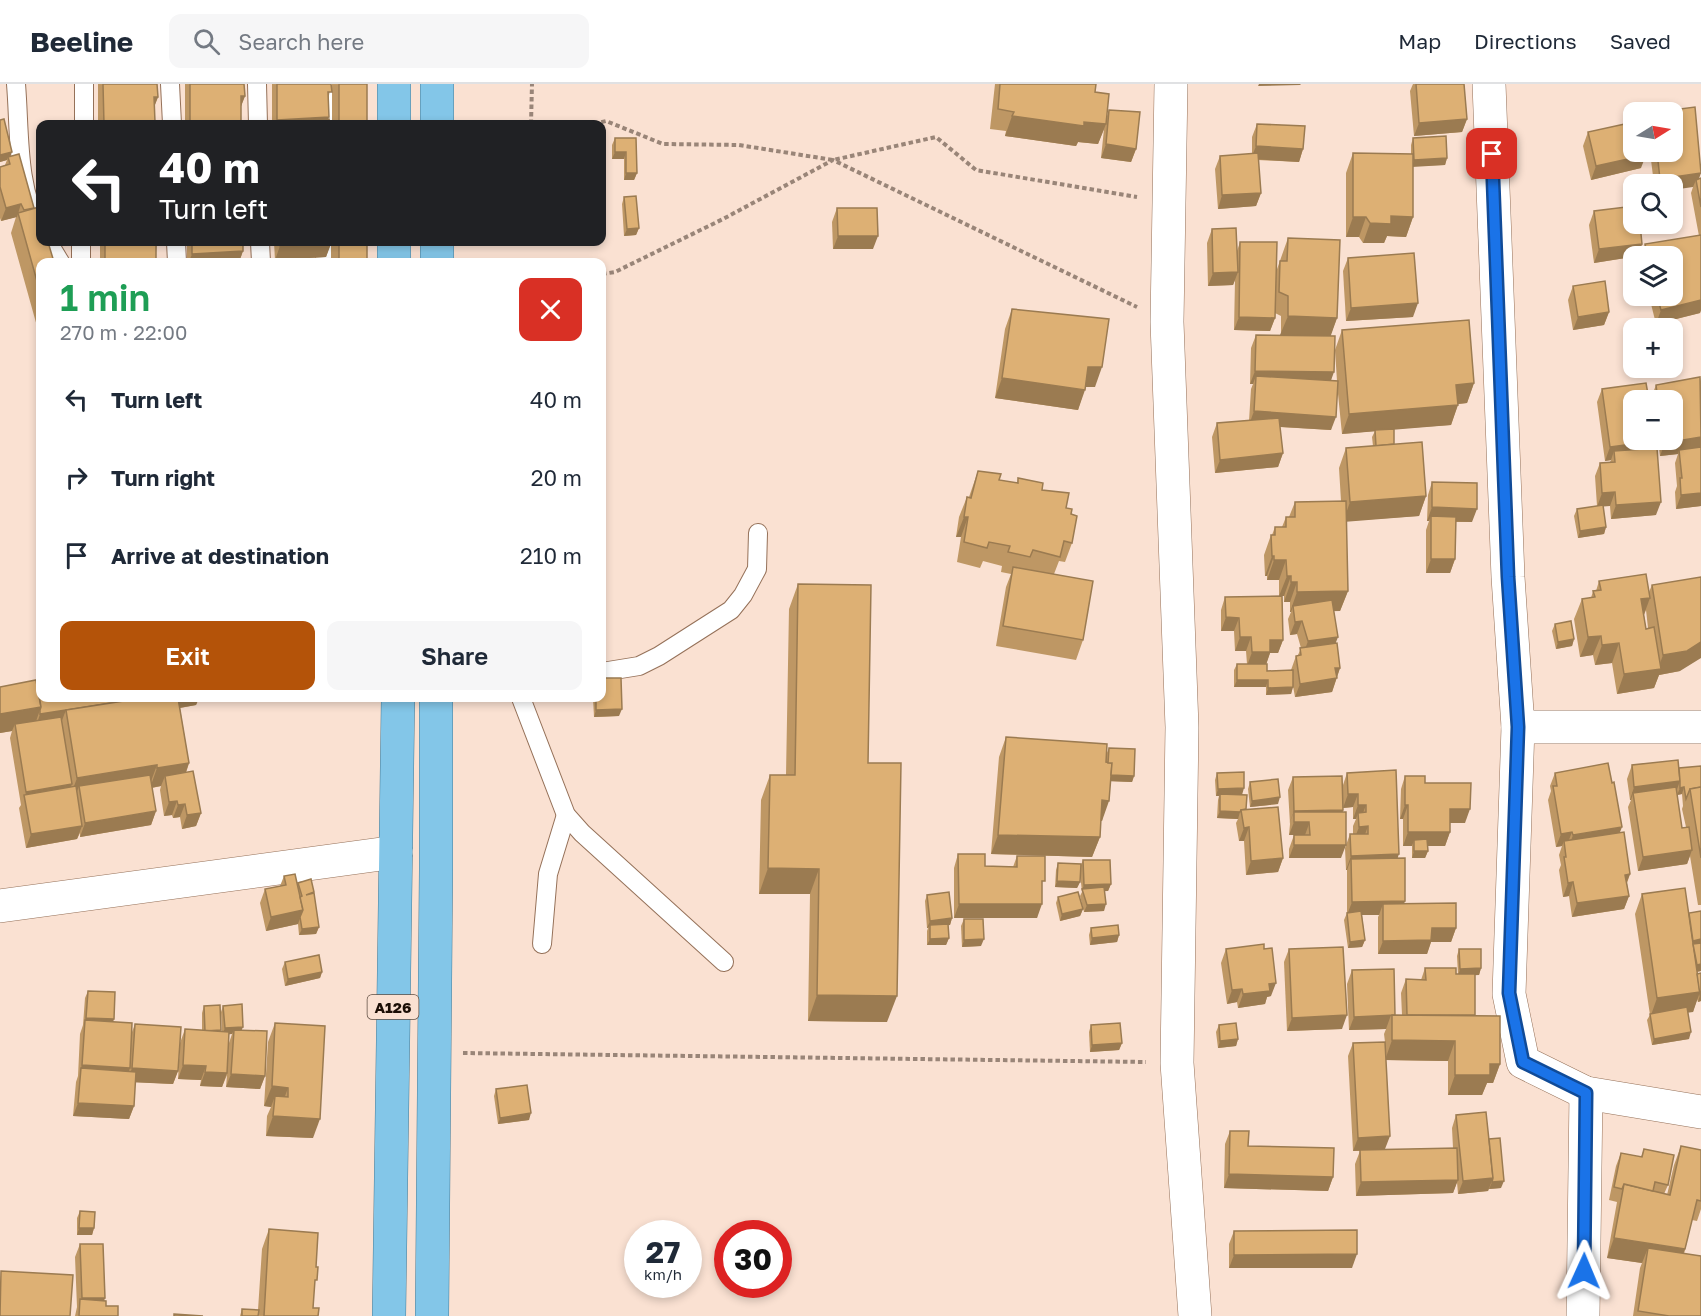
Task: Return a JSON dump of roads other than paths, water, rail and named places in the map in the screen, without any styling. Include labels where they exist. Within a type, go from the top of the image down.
[{"type":"highway","points":[[394,84],[394,120]]},
{"type":"highway","points":[[437,84],[437,120]]},
{"type":"highway","name":"A126","points":[[389,1316],[398,702]]},
{"type":"highway","name":"A126","points":[[432,1316],[436,702]]},
{"type":"street","points":[[1171,84],[1167,322],[1182,727],[1176,1062],[1195,1316]]},
{"type":"street","points":[[1489,84],[1508,577],[1518,727],[1509,993],[1523,1062],[1586,1093],[1701,1112]]},
{"type":"street","points":[[1518,727],[1701,727]]},
{"type":"street","points":[[0,906],[396,852]]},
{"type":"street","points":[[1583,1316],[1586,1093]]},
{"type":"lane","points":[[16,84],[22,176],[36,222]]},
{"type":"lane","points":[[84,84],[84,120]]},
{"type":"lane","points":[[170,84],[172,120]]},
{"type":"lane","points":[[257,84],[258,120]]},
{"type":"lane","points":[[329,84],[329,120]]},
{"type":"lane","points":[[606,671],[639,666],[659,656],[731,610],[743,595],[757,569],[758,533]]},
{"type":"lane","points":[[523,702],[566,816],[723,962]]},
{"type":"lane","points":[[542,944],[548,874],[566,816]]}]
